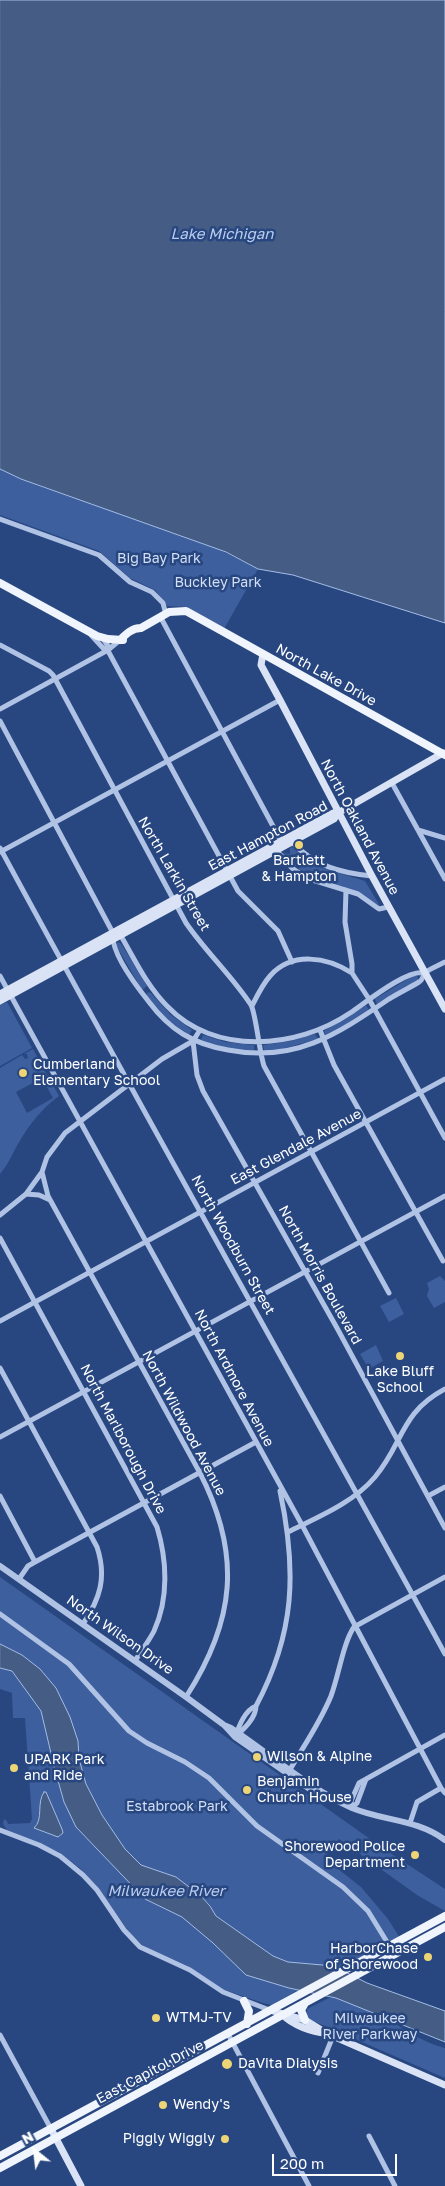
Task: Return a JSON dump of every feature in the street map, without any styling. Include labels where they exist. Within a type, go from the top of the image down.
[{"type":"main road","points":[[0,583],[96,634],[125,637],[139,633],[141,628],[164,616]]},
{"type":"main road","name":"North Lake Drive","points":[[164,616],[169,612],[182,610],[444,754]]},
{"type":"main road","name":"North Oakland Avenue","points":[[263,654],[262,665],[388,907],[445,1009]]},
{"type":"main road","points":[[338,812],[444,754]]},
{"type":"main road","name":"East Hampton Road","points":[[228,874],[281,841],[338,812]]},
{"type":"main road","name":"East Hampton Road","points":[[0,994],[9,992],[228,874],[277,851],[334,819],[338,812]]},
{"type":"main road","name":"East Hampton Road","points":[[112,937],[121,936],[174,903]]},
{"type":"main road","name":"East Hampton Road","points":[[0,1001],[9,992]]},
{"type":"main road","points":[[435,1933],[432,1928],[445,1918]]},
{"type":"main road","name":"East Capitol Drive","points":[[0,2156],[445,1918]]},
{"type":"main road","name":"East Capitol Drive","points":[[0,2168],[445,1926]]},
{"type":"main road","points":[[244,2002],[249,2011],[247,2024]]},
{"type":"main road","points":[[305,2003],[301,2010],[305,2020]]},
{"type":"main road","points":[[273,2011],[305,2020],[330,2035],[445,2085]]},
{"type":"main road","points":[[283,2014],[287,2019],[298,2024],[330,2035]]},
{"type":"main road","points":[[51,2129],[81,2186]]},
{"type":"street","points":[[0,519],[99,555],[130,582],[152,592],[163,603],[164,616],[222,731],[281,841]]},
{"type":"street","points":[[96,634],[103,648],[107,649]]},
{"type":"street","points":[[96,634],[108,646],[107,649],[238,891],[278,931],[292,962]]},
{"type":"street","points":[[0,709],[125,637]]},
{"type":"street","name":"North Larkin Street","points":[[0,645],[49,671],[55,679],[174,903],[197,939],[232,978],[252,1006],[264,1066],[389,1293]]},
{"type":"street","points":[[1,850],[280,700]]},
{"type":"street","points":[[0,721],[133,980],[159,1015],[193,1041],[221,1049],[260,1053],[294,1049],[323,1040],[350,1026],[421,981],[425,973],[445,962]]},
{"type":"street","points":[[392,783],[445,879]]},
{"type":"street","points":[[418,830],[445,838]]},
{"type":"street","points":[[281,841],[292,842],[302,853],[321,865],[356,875],[372,876]]},
{"type":"street","points":[[281,841],[277,851],[292,868],[306,878],[358,894],[376,908],[388,907]]},
{"type":"street","name":"North Woodburn Street","points":[[1,850],[62,964],[358,1493],[445,1654]]},
{"type":"street","points":[[346,890],[345,922],[352,973]]},
{"type":"street","points":[[121,936],[141,972],[166,1006],[182,1020],[200,1030],[243,1042],[282,1040],[320,1030],[416,972],[425,973]]},
{"type":"street","points":[[252,1006],[270,976],[292,962],[312,959],[334,963],[352,973],[369,999],[445,1138]]},
{"type":"street","name":"North Ardmore Avenue","points":[[0,976],[196,1331],[443,1790]]},
{"type":"street","points":[[0,1215],[26,1194],[42,1172],[47,1157],[54,1146],[65,1133],[162,1059],[193,1041],[200,1030]]},
{"type":"street","points":[[320,1030],[334,1065],[443,1261]]},
{"type":"street","name":"North Morris Boulevard","points":[[193,1041],[197,1075],[203,1091],[305,1272],[445,1528]]},
{"type":"street","name":"East Glendale Avenue","points":[[0,1321],[445,1079]]},
{"type":"street","name":"North Wildwood Avenue","points":[[42,1172],[44,1185],[51,1201],[200,1473],[215,1505],[223,1530],[228,1587],[224,1616],[204,1669],[186,1697]]},
{"type":"street","points":[[26,1194],[39,1195],[51,1201]]},
{"type":"street","points":[[0,1437],[445,1196]]},
{"type":"street","name":"North Marlborough Drive","points":[[0,1238],[146,1503],[160,1537],[164,1553],[165,1582],[161,1610],[156,1625],[135,1661]]},
{"type":"street","points":[[0,1368],[90,1532],[101,1558],[102,1585],[94,1608],[83,1624]]},
{"type":"street","points":[[288,1532],[302,1526],[358,1493],[375,1477],[409,1418],[420,1406],[445,1389]]},
{"type":"street","points":[[19,1579],[28,1566],[256,1442]]},
{"type":"street","points":[[237,1734],[256,1712],[256,1706],[271,1675],[285,1631],[291,1583],[288,1532],[279,1486]]},
{"type":"street","points":[[428,1496],[445,1486]]},
{"type":"street","points":[[0,1496],[35,1562]]},
{"type":"street","name":"North Wilson Drive","points":[[0,1566],[289,1771],[314,1792],[328,1796],[352,1808],[380,1817],[410,1823],[428,1830],[445,1840]]},
{"type":"street","points":[[289,1771],[307,1743],[330,1696],[340,1668],[348,1635],[354,1627],[445,1577]]},
{"type":"street","points":[[0,1614],[69,1664],[129,1731],[147,1743],[185,1762],[209,1778],[257,1826],[343,1888],[368,1911],[395,1954]]},
{"type":"street","points":[[352,1808],[351,1801],[356,1788],[366,1779],[445,1736]]},
{"type":"street","points":[[410,1823],[417,1802],[443,1790]]},
{"type":"street","points":[[0,1830],[39,1845],[60,1856],[83,1874],[97,1890],[128,1935],[140,1947],[184,1967],[223,1992],[244,2002],[273,2011]]},
{"type":"street","points":[[228,2034],[309,2186]]},
{"type":"street","points":[[0,2035],[51,2129]]},
{"type":"street","points":[[318,2073],[330,2035]]},
{"type":"street","points":[[369,2136],[395,2186]]},
{"type":"green space","name":"Big Bay Park","points":[[0,469],[39,486],[208,544],[258,569],[224,629],[187,607],[167,606],[155,590],[130,578],[99,551],[0,515]]},
{"type":"green space","points":[[292,847],[305,858],[298,862],[295,867],[282,853],[290,854],[290,848]]},
{"type":"green space","points":[[309,861],[319,867],[365,881],[380,906],[355,891],[326,883],[298,870],[302,862]]},
{"type":"green space","points":[[119,942],[147,986],[142,990],[117,947],[116,944]]},
{"type":"green space","points":[[416,974],[419,980],[377,1005],[375,999]]},
{"type":"green space","points":[[148,992],[171,1015],[192,1030],[189,1035],[165,1018],[146,996]]},
{"type":"green space","points":[[7,1002],[32,1048],[0,1066],[0,1005]]},
{"type":"green space","points":[[366,1005],[369,1010],[354,1021],[326,1036],[324,1031]]},
{"type":"green space","points":[[315,1034],[318,1039],[282,1049],[264,1050],[263,1045],[291,1041]]},
{"type":"green space","points":[[203,1035],[225,1042],[254,1045],[254,1050],[234,1049],[214,1044],[201,1040]]},
{"type":"green space","name":"Cumberland Elementary School","points":[[33,1049],[59,1096],[31,1124],[0,1174],[0,1068],[22,1055],[25,1059],[28,1058],[27,1054],[24,1054]],"holes":[[[42,1078],[53,1098],[27,1113],[16,1092]]]},
{"type":"green space","points":[[440,1276],[445,1281],[445,1302],[434,1308],[427,1296],[429,1289],[427,1283]]},
{"type":"green space","points":[[396,1298],[404,1314],[389,1322],[380,1306]]},
{"type":"green space","points":[[376,1345],[383,1361],[369,1369],[360,1354]]},
{"type":"green space","name":"Estabrook Park","points":[[0,1577],[387,1851],[445,1889],[445,1911],[417,1895],[339,1839],[324,1858],[361,1887],[388,1919],[400,1938],[339,1968],[288,1962],[273,1956],[216,1916],[210,1905],[201,1896],[176,1877],[141,1865],[125,1849],[102,1815],[86,1784],[79,1759],[78,1741],[40,1669],[22,1655],[0,1644]]},
{"type":"green space","points":[[0,1668],[12,1671],[41,1711],[64,1802],[76,1827],[145,1899],[182,1917],[213,1943],[289,1988],[298,1990],[272,2005],[263,2003],[222,1989],[186,1965],[146,1948],[131,1935],[96,1885],[81,1869],[59,1852],[7,1830],[3,1824],[4,1819],[8,1824],[30,1823],[32,1819],[25,1718],[13,1718],[12,1693],[0,1689]],"holes":[[[41,1796],[61,1836],[54,1836],[35,1828],[39,1821]]]},
{"type":"green space","name":"Milwaukee River Parkway","points":[[334,1997],[380,2013],[412,2034],[445,2048],[445,2078],[311,2020],[307,2016],[307,2009]]},
{"type":"water","name":"Lake Michigan","points":[[0,0],[445,0],[445,623],[293,575],[258,569],[226,552],[21,479],[0,469]]},
{"type":"water","name":"Milwaukee River","points":[[0,1644],[22,1655],[40,1669],[56,1688],[70,1717],[78,1741],[79,1759],[86,1784],[102,1815],[125,1849],[141,1865],[176,1877],[201,1896],[216,1916],[273,1956],[288,1962],[334,1966],[367,1983],[445,2011],[445,2042],[336,1998],[289,1988],[246,1975],[213,1943],[182,1917],[145,1899],[76,1827],[64,1802],[41,1711],[12,1671],[0,1668]]},
{"type":"water","points":[[44,1792],[46,1792],[62,1829],[63,1833],[58,1837],[34,1828],[39,1820],[40,1801]]},
{"type":"place","name":"Bartlett & Hampton","points":[[299,845]]},
{"type":"place","name":"Cumberland Elementary School","points":[[23,1073]]},
{"type":"place","name":"Lake Bluff School","points":[[400,1356]]},
{"type":"place","name":"Wilson & Alpine","points":[[257,1757]]},
{"type":"place","name":"UPARK Park and Ride","points":[[14,1768]]},
{"type":"place","name":"Benjamin Church House","points":[[247,1790]]},
{"type":"place","name":"Shorewood Police Department","points":[[415,1855]]},
{"type":"place","name":"HarborChase of Shorewood","points":[[428,1957]]},
{"type":"place","name":"WTMJ-TV","points":[[156,2018]]},
{"type":"place","name":"DaVita Dialysis","points":[[227,2064]]},
{"type":"place","name":"Wendy's","points":[[163,2105]]},
{"type":"place","name":"Piggly Wiggly","points":[[225,2139]]},
{"type":"park label","name":"Buckley Park","points":[[218,583]]}]
